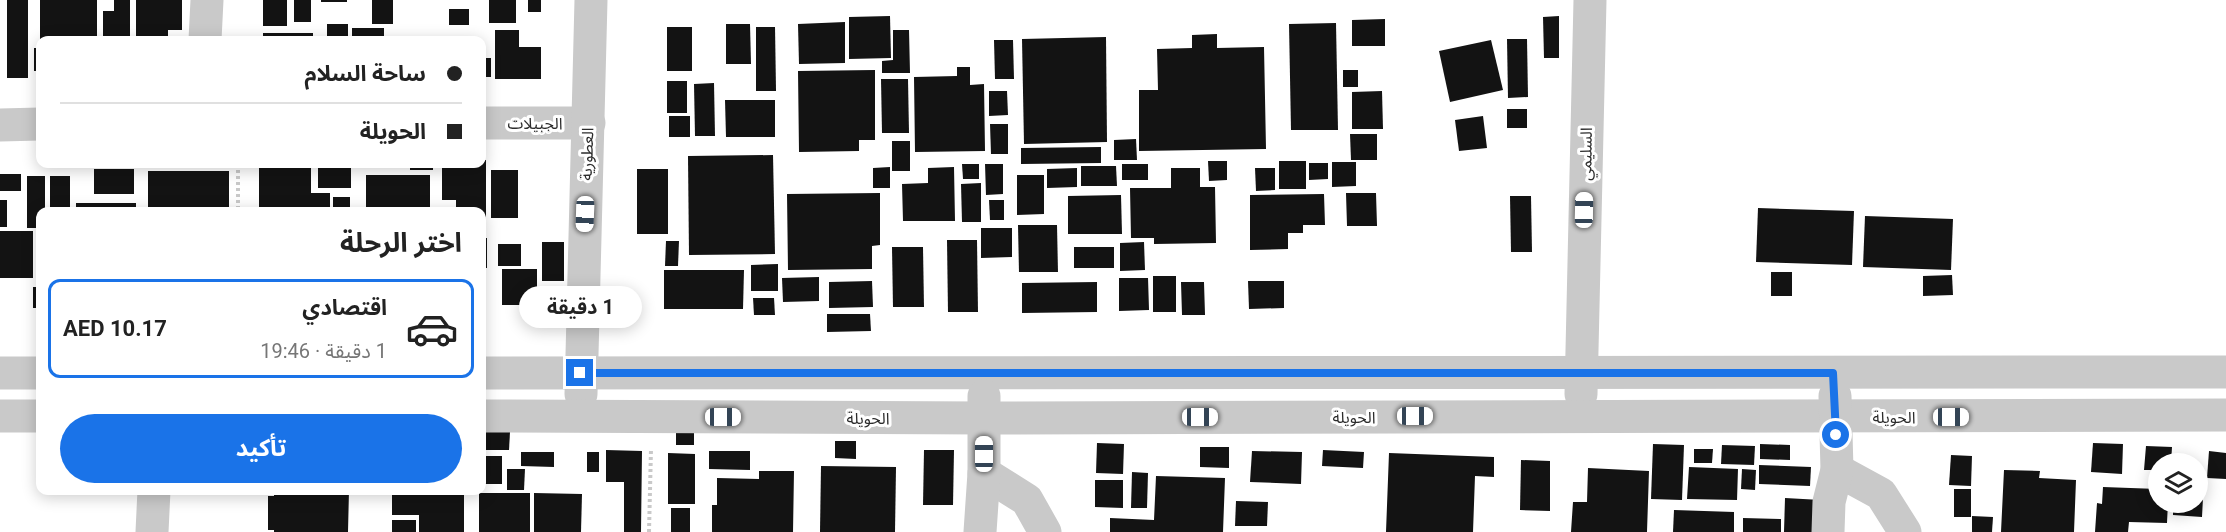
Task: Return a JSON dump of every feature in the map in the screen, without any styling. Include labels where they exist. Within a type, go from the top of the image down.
[{"type":"street","points":[[205,36],[207,0]]},
{"type":"street","name":"العطورية","points":[[582,416],[580,373],[591,0]]},
{"type":"street","name":"السليمي","points":[[1582,416],[1580,373],[1590,0]]},
{"type":"street","name":"الجبيلات","points":[[486,123],[588,123]]},
{"type":"street","points":[[0,124],[36,124]]},
{"type":"street","points":[[486,374],[2226,372]]},
{"type":"street","points":[[0,373],[36,373]]},
{"type":"street","points":[[980,532],[984,473],[983,373]]},
{"type":"street","points":[[1828,532],[1829,502],[1836,470],[1833,373]]},
{"type":"street","points":[[0,416],[36,416]]},
{"type":"street","name":"الحويلة","points":[[486,416],[985,418],[2226,416]]},
{"type":"street","points":[[1836,470],[1881,494],[1905,532]]},
{"type":"street","points":[[984,473],[1027,500],[1045,532]]},
{"type":"street","points":[[152,532],[154,495]]},
{"type":"path","points":[[238,168],[238,207]]},
{"type":"path","points":[[649,532],[652,417]]},
{"type":"building","points":[[7,0],[28,0],[28,78],[7,78]]},
{"type":"building","points":[[40,0],[97,0],[97,36],[40,36]]},
{"type":"building","points":[[114,0],[130,0],[130,36],[103,36],[103,11],[114,11]]},
{"type":"building","points":[[136,0],[182,0],[182,30],[168,30],[168,36],[136,36]]},
{"type":"building","points":[[263,0],[287,0],[287,26],[263,26]]},
{"type":"building","points":[[294,0],[311,0],[311,22],[294,22]]},
{"type":"building","points":[[321,0],[347,0],[347,2],[321,2]]},
{"type":"building","points":[[372,0],[393,0],[393,24],[372,24]]},
{"type":"building","points":[[489,0],[516,0],[516,23],[489,23]]},
{"type":"building","points":[[528,0],[541,0],[541,12],[528,12]]},
{"type":"building","points":[[449,9],[469,9],[469,25],[449,25]]},
{"type":"building","points":[[890,16],[891,58],[849,59],[849,17]]},
{"type":"building","points":[[1559,16],[1559,58],[1544,58],[1543,17]]},
{"type":"building","points":[[1385,19],[1385,46],[1352,46],[1352,20]]},
{"type":"building","points":[[845,22],[845,63],[799,64],[798,24]]},
{"type":"building","points":[[1336,23],[1338,130],[1291,130],[1289,24]]},
{"type":"building","points":[[327,24],[348,24],[348,36],[327,36]]},
{"type":"building","points":[[726,24],[750,24],[751,64],[726,64]]},
{"type":"building","points":[[667,27],[692,27],[692,71],[667,71]]},
{"type":"building","points":[[756,27],[775,27],[776,91],[756,91]]},
{"type":"building","points":[[352,28],[384,28],[384,36],[352,36]]},
{"type":"building","points":[[495,30],[519,30],[519,47],[541,47],[541,79],[495,79]]},
{"type":"building","points":[[893,30],[909,30],[910,73],[882,73],[882,61],[893,60]]},
{"type":"building","points":[[263,33],[313,33],[313,36],[263,36]]},
{"type":"building","points":[[1217,34],[1217,48],[1264,47],[1266,149],[1139,151],[1139,90],[1158,90],[1157,49],[1192,48],[1192,35]]},
{"type":"building","points":[[1106,37],[1107,142],[1024,144],[1022,39]]},
{"type":"building","points":[[1507,39],[1527,39],[1528,97],[1508,98]]},
{"type":"building","points":[[994,40],[1013,40],[1014,79],[995,79]]},
{"type":"building","points":[[1491,40],[1503,90],[1450,102],[1439,51]]},
{"type":"building","points":[[34,48],[36,48],[36,71],[34,71]]},
{"type":"building","points":[[486,58],[491,58],[491,77],[486,77]]},
{"type":"building","points":[[957,67],[970,67],[970,85],[984,84],[985,151],[915,152],[914,77],[957,76]]},
{"type":"building","points":[[875,70],[875,140],[859,140],[859,151],[799,152],[798,71]]},
{"type":"building","points":[[1343,70],[1358,70],[1358,87],[1343,87]]},
{"type":"building","points":[[881,79],[908,79],[909,133],[882,133]]},
{"type":"building","points":[[667,81],[687,81],[687,113],[667,113]]},
{"type":"building","points":[[714,83],[715,136],[695,136],[694,84]]},
{"type":"building","points":[[989,91],[1007,91],[1008,115],[989,116]]},
{"type":"building","points":[[1382,91],[1383,129],[1352,129],[1352,92]]},
{"type":"building","points":[[725,100],[775,100],[775,137],[726,137]]},
{"type":"building","points":[[1507,109],[1527,109],[1527,128],[1507,128]]},
{"type":"building","points":[[669,116],[690,116],[690,137],[669,137]]},
{"type":"building","points":[[1483,116],[1487,148],[1459,151],[1455,120]]},
{"type":"building","points":[[990,124],[1008,124],[1008,154],[991,154]]},
{"type":"building","points":[[1350,134],[1377,134],[1377,160],[1351,160]]},
{"type":"building","points":[[1136,139],[1137,160],[1114,160],[1114,140]]},
{"type":"building","points":[[892,141],[910,141],[910,171],[892,171]]},
{"type":"building","points":[[1101,147],[1101,163],[1021,164],[1021,148]]},
{"type":"building","points":[[773,155],[775,254],[689,255],[688,156]]},
{"type":"building","points":[[1208,161],[1227,161],[1227,180],[1209,181]]},
{"type":"building","points":[[1279,161],[1306,161],[1306,189],[1279,189]]},
{"type":"building","points":[[1332,162],[1356,162],[1356,186],[1332,187]]},
{"type":"building","points":[[1309,163],[1328,163],[1328,179],[1309,180]]},
{"type":"building","points":[[962,164],[979,164],[979,179],[963,179]]},
{"type":"building","points":[[985,164],[1003,164],[1003,194],[986,195]]},
{"type":"building","points":[[1122,164],[1148,164],[1148,180],[1122,180]]},
{"type":"building","points":[[1081,166],[1116,166],[1117,186],[1081,186]]},
{"type":"building","points":[[890,167],[890,188],[873,188],[873,168]]},
{"type":"building","points":[[954,167],[955,221],[903,221],[902,184],[928,183],[928,168]]},
{"type":"building","points":[[259,168],[311,168],[311,193],[330,193],[330,207],[259,207]]},
{"type":"building","points":[[318,168],[351,168],[351,188],[318,188]]},
{"type":"building","points":[[410,168],[433,168],[433,170],[410,170]]},
{"type":"building","points":[[442,168],[486,168],[486,207],[456,207],[456,200],[442,200]]},
{"type":"building","points":[[1077,168],[1077,187],[1047,188],[1047,169]]},
{"type":"building","points":[[1171,168],[1200,168],[1200,187],[1215,187],[1216,243],[1154,244],[1154,238],[1131,238],[1130,188],[1171,188]]},
{"type":"building","points":[[1255,168],[1275,168],[1275,190],[1256,191]]},
{"type":"building","points":[[94,169],[134,169],[134,194],[94,194]]},
{"type":"building","points":[[637,169],[668,169],[668,234],[637,234]]},
{"type":"building","points":[[491,170],[518,170],[518,218],[491,218]]},
{"type":"building","points":[[148,171],[229,171],[229,207],[148,207]]},
{"type":"building","points":[[0,174],[21,174],[21,191],[0,191]]},
{"type":"building","points":[[366,175],[430,175],[430,207],[366,207]]},
{"type":"building","points":[[1017,175],[1044,175],[1044,214],[1017,215]]},
{"type":"building","points":[[27,176],[45,176],[45,207],[36,207],[36,228],[27,228]]},
{"type":"building","points":[[50,176],[70,176],[70,207],[50,207]]},
{"type":"building","points":[[981,183],[981,222],[962,222],[961,184]]},
{"type":"building","points":[[880,193],[880,245],[872,246],[872,269],[788,270],[787,194]]},
{"type":"building","points":[[1346,193],[1376,193],[1377,226],[1347,226]]},
{"type":"building","points":[[1324,194],[1325,225],[1303,225],[1303,233],[1288,233],[1288,249],[1250,250],[1250,195]]},
{"type":"building","points":[[1121,195],[1122,234],[1068,234],[1068,196]]},
{"type":"building","points":[[1510,196],[1531,196],[1532,252],[1511,252]]},
{"type":"building","points":[[333,197],[350,197],[350,207],[333,207]]},
{"type":"building","points":[[0,200],[7,200],[7,227],[0,227]]},
{"type":"building","points":[[989,200],[1004,200],[1004,220],[990,220]]},
{"type":"building","points":[[76,203],[136,203],[136,207],[76,207]]},
{"type":"building","points":[[1758,208],[1854,211],[1852,265],[1756,262]]},
{"type":"building","points":[[1865,216],[1953,219],[1951,270],[1863,267]]},
{"type":"building","points":[[1018,225],[1057,225],[1058,272],[1019,272]]},
{"type":"building","points":[[981,228],[1012,228],[1012,257],[981,258]]},
{"type":"building","points":[[0,231],[33,231],[33,278],[0,278]]},
{"type":"building","points":[[486,238],[487,238],[486,268]]},
{"type":"building","points":[[947,240],[977,240],[978,312],[948,312]]},
{"type":"building","points":[[666,241],[679,241],[678,266],[665,266]]},
{"type":"building","points":[[542,242],[564,242],[564,281],[542,281]]},
{"type":"building","points":[[1144,242],[1145,270],[1120,271],[1120,243]]},
{"type":"building","points":[[498,244],[521,244],[521,266],[498,266]]},
{"type":"building","points":[[892,247],[923,247],[924,307],[893,307]]},
{"type":"building","points":[[1074,247],[1114,247],[1114,268],[1074,268]]},
{"type":"building","points":[[778,264],[778,291],[751,291],[751,265]]},
{"type":"building","points":[[502,269],[537,269],[537,305],[502,305]]},
{"type":"building","points":[[664,270],[744,270],[743,309],[664,309]]},
{"type":"building","points":[[1771,272],[1792,272],[1792,296],[1771,296]]},
{"type":"building","points":[[1952,275],[1953,295],[1923,296],[1923,276]]},
{"type":"building","points":[[1153,276],[1176,276],[1176,312],[1153,312]]},
{"type":"building","points":[[819,277],[819,301],[783,302],[782,278]]},
{"type":"building","points":[[1119,278],[1148,278],[1149,310],[1119,311]]},
{"type":"building","points":[[872,281],[873,307],[829,308],[829,282]]},
{"type":"building","points":[[1248,281],[1284,281],[1284,308],[1249,309]]},
{"type":"building","points":[[1097,282],[1097,312],[1022,313],[1022,283]]},
{"type":"building","points":[[1181,282],[1204,282],[1205,315],[1182,315]]},
{"type":"building","points":[[33,287],[36,287],[36,308],[33,308]]},
{"type":"building","points":[[753,298],[774,298],[775,315],[754,315]]},
{"type":"building","points":[[827,314],[870,314],[871,331],[827,332]]},
{"type":"building","points":[[676,431],[694,431],[694,445],[676,445]]},
{"type":"building","points":[[486,432],[510,432],[509,450],[486,450]]},
{"type":"building","points":[[835,441],[856,441],[856,459],[835,458]]},
{"type":"building","points":[[1097,443],[1124,444],[1123,474],[1096,473]]},
{"type":"building","points":[[2093,443],[2123,444],[2122,474],[2091,472]]},
{"type":"building","points":[[1653,444],[1684,445],[1682,500],[1651,499]]},
{"type":"building","points":[[1760,444],[1790,445],[1790,460],[1760,459]]},
{"type":"building","points":[[1722,445],[1755,446],[1754,465],[1721,464]]},
{"type":"building","points":[[2146,446],[2172,447],[2172,453],[2148,453],[2148,470],[2144,470]]},
{"type":"building","points":[[1200,447],[1229,447],[1229,468],[1200,467]]},
{"type":"building","points":[[1694,449],[1713,449],[1712,463],[1694,463]]},
{"type":"building","points":[[606,450],[642,451],[641,532],[624,532],[624,482],[606,482]]},
{"type":"building","points":[[924,450],[954,450],[953,505],[923,505]]},
{"type":"building","points":[[1323,450],[1364,452],[1363,468],[1322,466]]},
{"type":"building","points":[[709,451],[750,451],[750,470],[709,469]]},
{"type":"building","points":[[1252,451],[1302,452],[1301,484],[1250,482]]},
{"type":"building","points":[[2209,451],[2226,453],[2226,479],[2208,478]]},
{"type":"building","points":[[521,452],[554,452],[554,467],[521,466]]},
{"type":"building","points":[[587,452],[599,452],[599,472],[587,472]]},
{"type":"building","points":[[668,453],[695,454],[695,504],[668,504]]},
{"type":"building","points":[[1389,453],[1494,457],[1494,477],[1475,476],[1473,532],[1386,532]]},
{"type":"building","points":[[1951,455],[1972,456],[1971,486],[1949,485]]},
{"type":"building","points":[[486,456],[502,456],[502,484],[486,484]]},
{"type":"building","points":[[1521,460],[1550,461],[1550,511],[1520,510]]},
{"type":"building","points":[[1759,465],[1811,467],[1810,486],[1759,484]]},
{"type":"building","points":[[821,466],[896,467],[895,532],[820,532]]},
{"type":"building","points":[[1689,467],[1738,469],[1737,500],[1687,499]]},
{"type":"building","points":[[1588,468],[1649,471],[1647,532],[1571,532],[1573,502],[1587,502]]},
{"type":"building","points":[[507,469],[525,469],[524,490],[507,490]]},
{"type":"building","points":[[1742,469],[1756,470],[1755,490],[1741,489]]},
{"type":"building","points":[[2004,470],[2040,471],[2039,478],[2076,480],[2074,532],[2001,532]]},
{"type":"building","points":[[759,471],[794,471],[793,532],[712,532],[712,505],[717,505],[717,478],[759,479]]},
{"type":"building","points":[[1132,472],[1148,473],[1147,508],[1131,508]]},
{"type":"building","points":[[1156,476],[1225,478],[1223,532],[1110,532],[1110,518],[1154,520]]},
{"type":"building","points":[[1095,480],[1123,480],[1123,508],[1095,507]]},
{"type":"building","points":[[2103,487],[2148,489],[2148,513],[2167,513],[2167,523],[2129,522],[2128,532],[2095,532],[2097,503],[2102,504]]},
{"type":"building","points":[[1954,489],[1971,489],[1971,517],[1954,517]]},
{"type":"building","points":[[530,493],[530,532],[479,532],[479,495]]},
{"type":"building","points":[[534,493],[582,494],[581,532],[534,532]]},
{"type":"building","points":[[349,495],[348,532],[274,532],[274,530],[268,530],[268,496]]},
{"type":"building","points":[[392,495],[464,495],[464,532],[419,532],[419,515],[392,515]]},
{"type":"building","points":[[1785,498],[1821,500],[1819,532],[1784,532]]},
{"type":"building","points":[[1236,501],[1268,502],[1267,526],[1235,526]]},
{"type":"building","points":[[671,508],[690,508],[690,532],[671,532]]},
{"type":"building","points":[[1674,510],[1734,512],[1734,532],[1673,532]]},
{"type":"building","points":[[2173,513],[2202,513],[2202,517],[2173,515]]},
{"type":"building","points":[[1972,516],[1993,517],[1992,532],[1972,532]]},
{"type":"building","points":[[1743,518],[1781,519],[1781,532],[1743,532]]},
{"type":"building","points":[[392,520],[416,520],[416,532],[392,532]]},
{"type":"route","points":[[580,373],[1833,373],[1836,435]]}]
